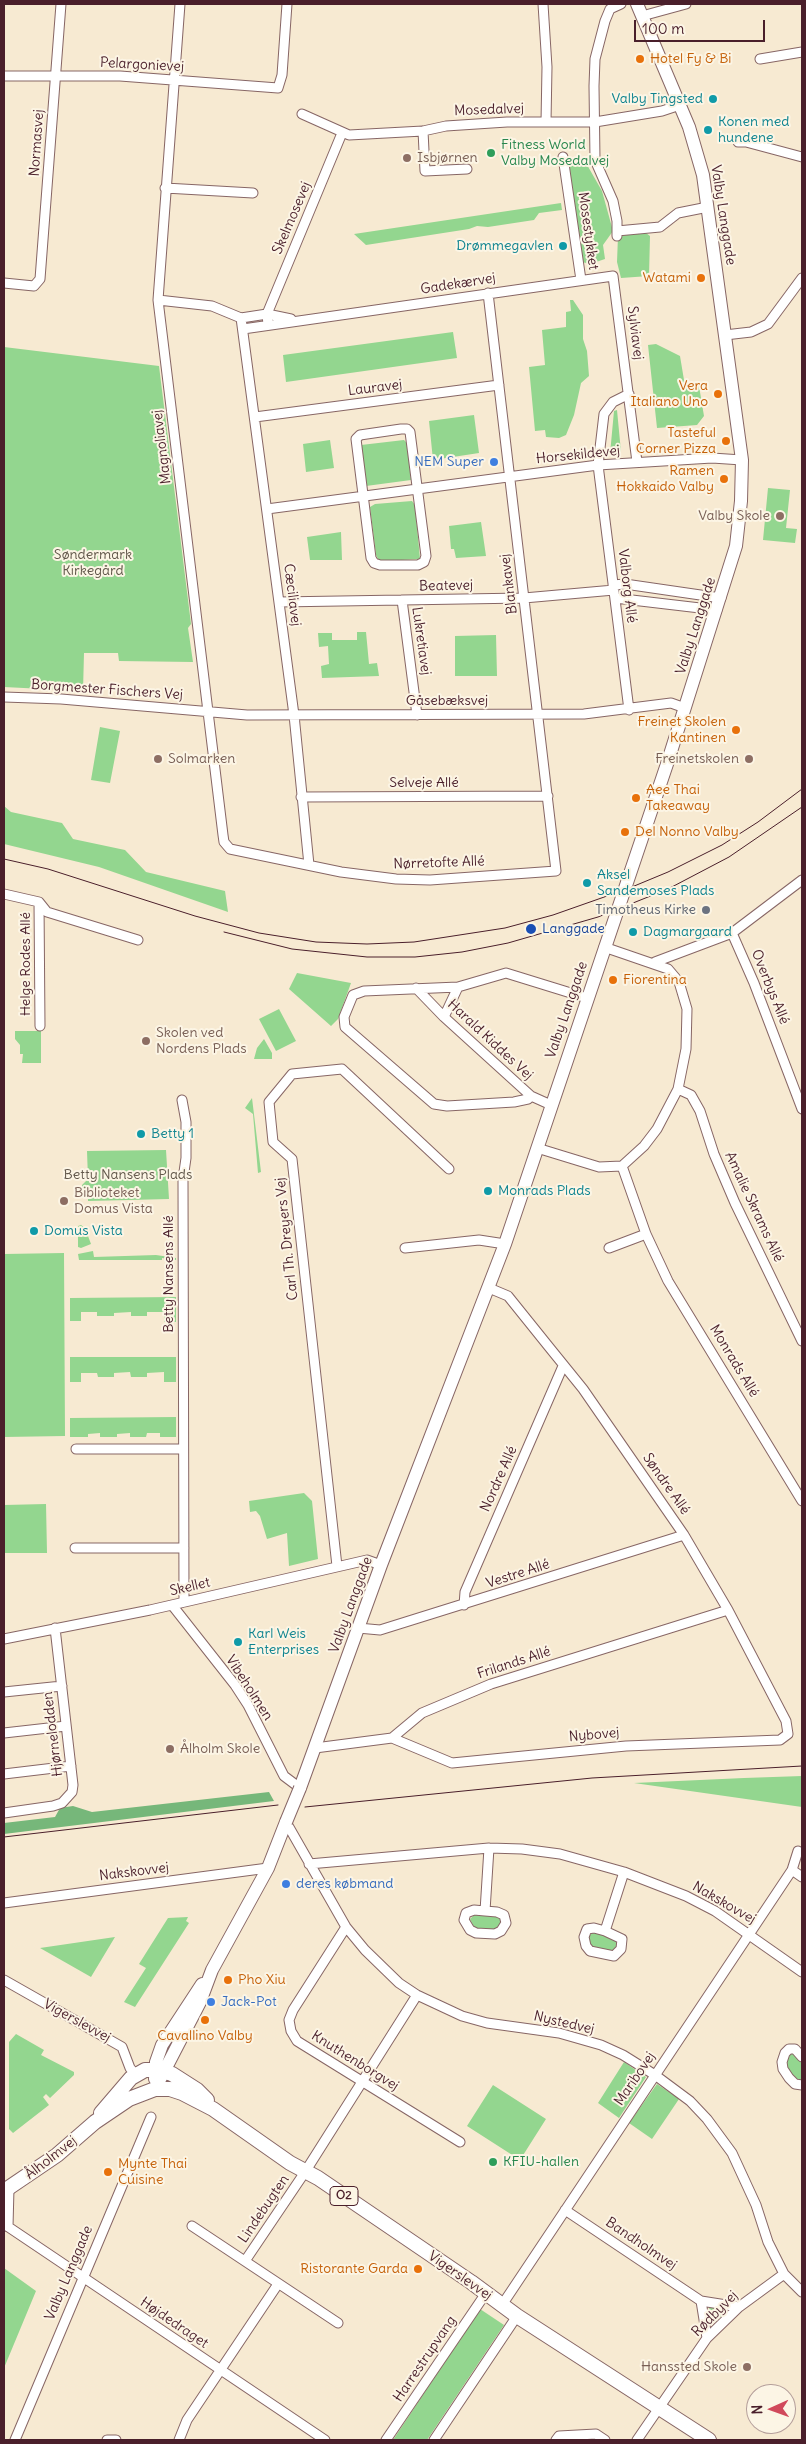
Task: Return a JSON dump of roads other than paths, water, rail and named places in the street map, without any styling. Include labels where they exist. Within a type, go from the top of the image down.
[{"type":"main road","points":[[135,2074],[159,2070]]},
{"type":"main road","name":"Vigerslevvej","points":[[159,2070],[197,2090],[213,2109]]},
{"type":"main road","name":"Ålholmvej","points":[[95,2122],[135,2074]]},
{"type":"main road","name":"Vigerslevvej","points":[[155,2089],[170,2089],[182,2093],[213,2109],[305,2172],[318,2178],[517,2316],[709,2440]]},
{"type":"main road","name":"Ålholmvej","points":[[6,2189],[57,2155],[95,2122],[129,2099],[155,2089]]},
{"type":"street","name":"Normasvej","points":[[4,283],[28,286],[38,283],[40,279],[61,4]]},
{"type":"street","name":"Magnoliavej","points":[[180,4],[158,300],[224,842],[230,849],[264,855]]},
{"type":"street","name":"Pelargonievej","points":[[4,76],[120,76],[278,88],[282,75],[287,4]]},
{"type":"street","points":[[543,4],[547,67],[546,122]]},
{"type":"street","points":[[621,4],[610,9],[597,50],[594,86],[596,122],[595,160],[613,201],[617,234],[660,227],[678,212],[708,207]]},
{"type":"street","points":[[639,10],[686,4]]},
{"type":"street","name":"Valby Langgade","points":[[155,2089],[159,2070],[158,2054],[164,2041],[212,1970],[268,1868],[300,1788],[381,1565],[505,1244],[731,567],[739,530],[742,460],[708,207],[698,155],[680,105],[639,10]]},
{"type":"street","points":[[760,59],[802,52]]},
{"type":"street","name":"Mosedalvej","points":[[302,114],[349,135],[423,131],[446,126],[596,122],[662,111],[680,105]]},
{"type":"street","points":[[423,131],[425,171],[467,169]]},
{"type":"street","name":"Skelmosevej","points":[[267,314],[342,133]]},
{"type":"street","points":[[738,142],[746,142],[802,157]]},
{"type":"street","name":"Mosestykket","points":[[564,157],[581,280]]},
{"type":"street","points":[[165,188],[253,193]]},
{"type":"street","name":"Gadekærvej","points":[[243,329],[614,276]]},
{"type":"street","name":"Sylviavej","points":[[614,276],[637,462]]},
{"type":"street","points":[[725,335],[752,332],[768,324],[802,278]]},
{"type":"street","name":"Blankavej","points":[[488,294],[556,871]]},
{"type":"street","points":[[158,300],[212,306],[241,318],[243,329]]},
{"type":"street","points":[[267,314],[268,325]]},
{"type":"street","name":"Gadekærvej","points":[[241,318],[267,314],[288,319],[306,319]]},
{"type":"street","name":"Cæciliavej","points":[[243,329],[294,715],[309,865]]},
{"type":"street","name":"Lauravej","points":[[255,417],[499,385]]},
{"type":"street","points":[[598,465],[604,414],[613,402],[628,394]]},
{"type":"street","points":[[405,429],[410,432],[418,489],[426,556],[424,562],[418,565],[380,565],[372,561],[356,437],[392,430],[405,429]]},
{"type":"street","name":"Horsekildevej","points":[[267,509],[598,465],[712,458],[742,460]]},
{"type":"street","name":"Valborg Allé","points":[[598,465],[629,710]]},
{"type":"street","name":"Beatevej","points":[[614,591],[625,584],[719,604]]},
{"type":"street","name":"Beatevej","points":[[279,602],[524,598],[614,591],[719,604]]},
{"type":"street","name":"Lukretiavej","points":[[402,600],[417,715]]},
{"type":"street","name":"Borgmester Fischers Vej","points":[[4,697],[61,699],[208,712]]},
{"type":"street","name":"Gåsebæksvej","points":[[208,712],[238,715],[594,714],[671,704],[685,708]]},
{"type":"street","name":"Selveje Allé","points":[[301,797],[548,796]]},
{"type":"street","name":"Nørretofte Allé","points":[[264,855],[368,877],[396,879],[430,880],[556,871]]},
{"type":"street","points":[[654,962],[732,933],[802,880]]},
{"type":"street","points":[[4,894],[39,902],[47,912],[138,940]]},
{"type":"street","name":"Helge Rodes Allé","points":[[39,902],[40,1026]]},
{"type":"street","name":"Overbys Allé","points":[[732,933],[758,991],[802,1109]]},
{"type":"street","points":[[537,1148],[600,1167],[622,1166],[644,1146],[657,1129],[678,1089],[686,1049],[687,1009],[679,982],[668,969],[654,962],[604,947]]},
{"type":"street","points":[[531,1096],[528,1099],[514,1102],[447,1106],[434,1104],[345,1027],[344,1017],[353,995],[364,991],[458,987],[506,973],[587,998]]},
{"type":"street","points":[[444,1017],[458,987]]},
{"type":"street","name":"Harald Kiddes Vej","points":[[416,988],[444,1017],[531,1096],[551,1105]]},
{"type":"street","name":"Carl Th. Dreyers Vej","points":[[337,1566],[292,1159],[273,1142],[268,1102],[292,1074],[342,1068],[439,1154],[449,1169]]},
{"type":"street","name":"Amalie Skrams Allé","points":[[678,1089],[691,1095],[700,1111],[714,1154],[735,1203],[802,1341]]},
{"type":"street","name":"Betty Nansens Allé","points":[[182,1100],[186,1122],[186,1158],[183,1179],[184,1602]]},
{"type":"street","name":"Monrads Allé","points":[[622,1166],[646,1234],[668,1281],[802,1501]]},
{"type":"street","points":[[609,1248],[646,1234]]},
{"type":"street","points":[[405,1248],[479,1240],[505,1244]]},
{"type":"street","name":"Søndre Allé","points":[[489,1288],[508,1296],[583,1389],[684,1535],[728,1610],[786,1721]]},
{"type":"street","name":"Nordre Allé","points":[[464,1605],[466,1592],[563,1366]]},
{"type":"street","points":[[76,1450],[183,1449]]},
{"type":"street","name":"Vestre Allé","points":[[358,1628],[380,1630],[684,1535]]},
{"type":"street","points":[[75,1548],[184,1548]]},
{"type":"street","name":"Skellet","points":[[4,1639],[172,1605],[367,1560],[381,1565]]},
{"type":"street","name":"Vibeholmen","points":[[172,1605],[233,1683],[248,1706],[284,1776],[300,1788]]},
{"type":"street","name":"Frilands Allé","points":[[392,1738],[422,1713],[452,1699],[537,1670],[728,1610]]},
{"type":"street","name":"Hjørnelodden","points":[[4,1813],[53,1806],[62,1803],[72,1792],[71,1766],[55,1628]]},
{"type":"street","points":[[4,1692],[62,1686]]},
{"type":"street","name":"Nybovej","points":[[392,1738],[445,1762],[459,1763],[626,1746],[780,1740],[788,1734],[786,1721]]},
{"type":"street","points":[[4,1733],[66,1726]]},
{"type":"street","points":[[314,1748],[392,1738]]},
{"type":"street","points":[[4,1774],[71,1766]]},
{"type":"street","name":"Nystedvej","points":[[286,1822],[346,1927],[399,1983],[417,1995],[462,2016],[486,2022],[581,2038],[623,2055],[655,2075],[690,2101],[707,2119],[732,2153],[756,2205],[768,2242],[784,2274],[802,2292]]},
{"type":"street","points":[[485,1911],[489,1848]]},
{"type":"street","name":"Nakskovvej","points":[[309,1864],[489,1848],[522,1849],[560,1854],[624,1872],[686,1896],[715,1911],[802,1972]]},
{"type":"street","name":"Maribovej","points":[[502,2305],[792,1870],[798,1851]]},
{"type":"street","name":"Nakskovvej","points":[[4,1903],[268,1868]]},
{"type":"street","points":[[792,1870],[802,1877]]},
{"type":"street","points":[[605,1931],[624,1872]]},
{"type":"street","name":"Knuthenborgvej","points":[[346,1927],[289,2020],[291,2031],[297,2041],[460,2142]]},
{"type":"street","name":"Vigerslevvej","points":[[4,1980],[122,2046],[130,2068],[135,2074]]},
{"type":"street","name":"Lindebugten","points":[[245,2261],[305,2172],[417,1995]]},
{"type":"street","points":[[802,2057],[795,2049],[789,2049],[785,2053],[782,2062],[783,2069],[789,2078],[795,2084],[802,2085]]},
{"type":"street","name":"Valby Langgade","points":[[15,2440],[151,2117]]},
{"type":"street","name":"Højdedraget","points":[[6,2189],[6,2226],[325,2440]]},
{"type":"street","name":"Bandholmvej","points":[[565,2210],[701,2301],[738,2307]]},
{"type":"street","name":"Lindebugten","points":[[192,2226],[338,2323]]},
{"type":"street","name":"Rødbyvej","points":[[637,2440],[707,2338],[738,2307],[784,2274]]},
{"type":"street","points":[[179,2440],[187,2420],[278,2284]]},
{"type":"street","name":"Harrestrupvang","points":[[386,2440],[486,2293]]},
{"type":"street","points":[[701,2301],[707,2338]]},
{"type":"street","points":[[434,2440],[517,2316]]},
{"type":"street","points":[[556,2440],[559,2436],[596,2434],[605,2440]]},
{"type":"street","points":[[107,2440],[116,2440]]},
{"type":"tram line","points":[[4,859],[48,869],[195,916],[259,933],[316,942],[367,944],[414,942],[505,928],[553,915],[627,889],[668,872],[722,845],[758,822],[802,789]]},
{"type":"tram line","points":[[224,932],[292,949],[367,957],[415,957],[462,952],[508,943],[598,917],[668,889],[729,857],[802,807]]},
{"type":"tram line","points":[[305,1807],[592,1778],[802,1766]]},
{"type":"tram line","points":[[4,1837],[278,1805]]},
{"type":"place","name":"Hotel Fy & Bi","points":[[640,59]]},
{"type":"place","name":"Valby Tingsted","points":[[713,99]]},
{"type":"place","name":"Konen med hundene","points":[[708,130]]},
{"type":"place","name":"Fitness World Valby Mosedalvej","points":[[491,153]]},
{"type":"place","name":"Isbjørnen","points":[[407,158]]},
{"type":"place","name":"Drømmegavlen","points":[[563,246]]},
{"type":"place","name":"Watami","points":[[701,278]]},
{"type":"place","name":"Vera Italiano Uno","points":[[718,394]]},
{"type":"place","name":"Tasteful Corner Pizza","points":[[726,441]]},
{"type":"place","name":"NEM Super","points":[[494,462]]},
{"type":"place","name":"Ramen Hokkaido Valby","points":[[724,479]]},
{"type":"place","name":"Valby Skole","points":[[780,516]]},
{"type":"place","name":"Freinet Skolen Kantinen","points":[[736,730]]},
{"type":"place","name":"Solmarken","points":[[158,759]]},
{"type":"place","name":"Freinetskolen","points":[[749,759]]},
{"type":"place","name":"Aee Thai Takeaway","points":[[636,798]]},
{"type":"place","name":"Del Nonno Valby","points":[[625,832]]},
{"type":"place","name":"Aksel Sandemoses Plads","points":[[587,883]]},
{"type":"place","name":"Timotheus Kirke","points":[[706,910]]},
{"type":"place","name":"Langgade","points":[[531,929]]},
{"type":"place","name":"Dagmargaard","points":[[633,932]]},
{"type":"place","name":"Fiorentina","points":[[613,980]]},
{"type":"place","name":"Skolen ved Nordens Plads","points":[[146,1041]]},
{"type":"place","name":"Betty 1","points":[[141,1134]]},
{"type":"place","name":"Monrads Plads","points":[[488,1191]]},
{"type":"place","name":"Biblioteket Domus Vista","points":[[64,1201]]},
{"type":"place","name":"Domus Vista","points":[[34,1231]]},
{"type":"place","name":"Karl Weis Enterprises","points":[[238,1642]]},
{"type":"place","name":"Ålholm Skole","points":[[170,1749]]},
{"type":"place","name":"deres købmand","points":[[286,1884]]},
{"type":"place","name":"Pho Xiu","points":[[228,1980]]},
{"type":"place","name":"Jack-Pot","points":[[211,2002]]},
{"type":"place","name":"Cavallino Valby","points":[[205,2020]]},
{"type":"place","name":"KFIU-hallen","points":[[493,2162]]},
{"type":"place","name":"Mynte Thai Cuisine","points":[[108,2172]]},
{"type":"place","name":"Ristorante Garda","points":[[418,2269]]},
{"type":"place","name":"Hanssted Skole","points":[[747,2367]]},
{"type":"park label","name":"Søndermark Kirkegård","points":[[93,564]]},
{"type":"park label","name":"Betty Nansens Plads","points":[[128,1175]]}]
